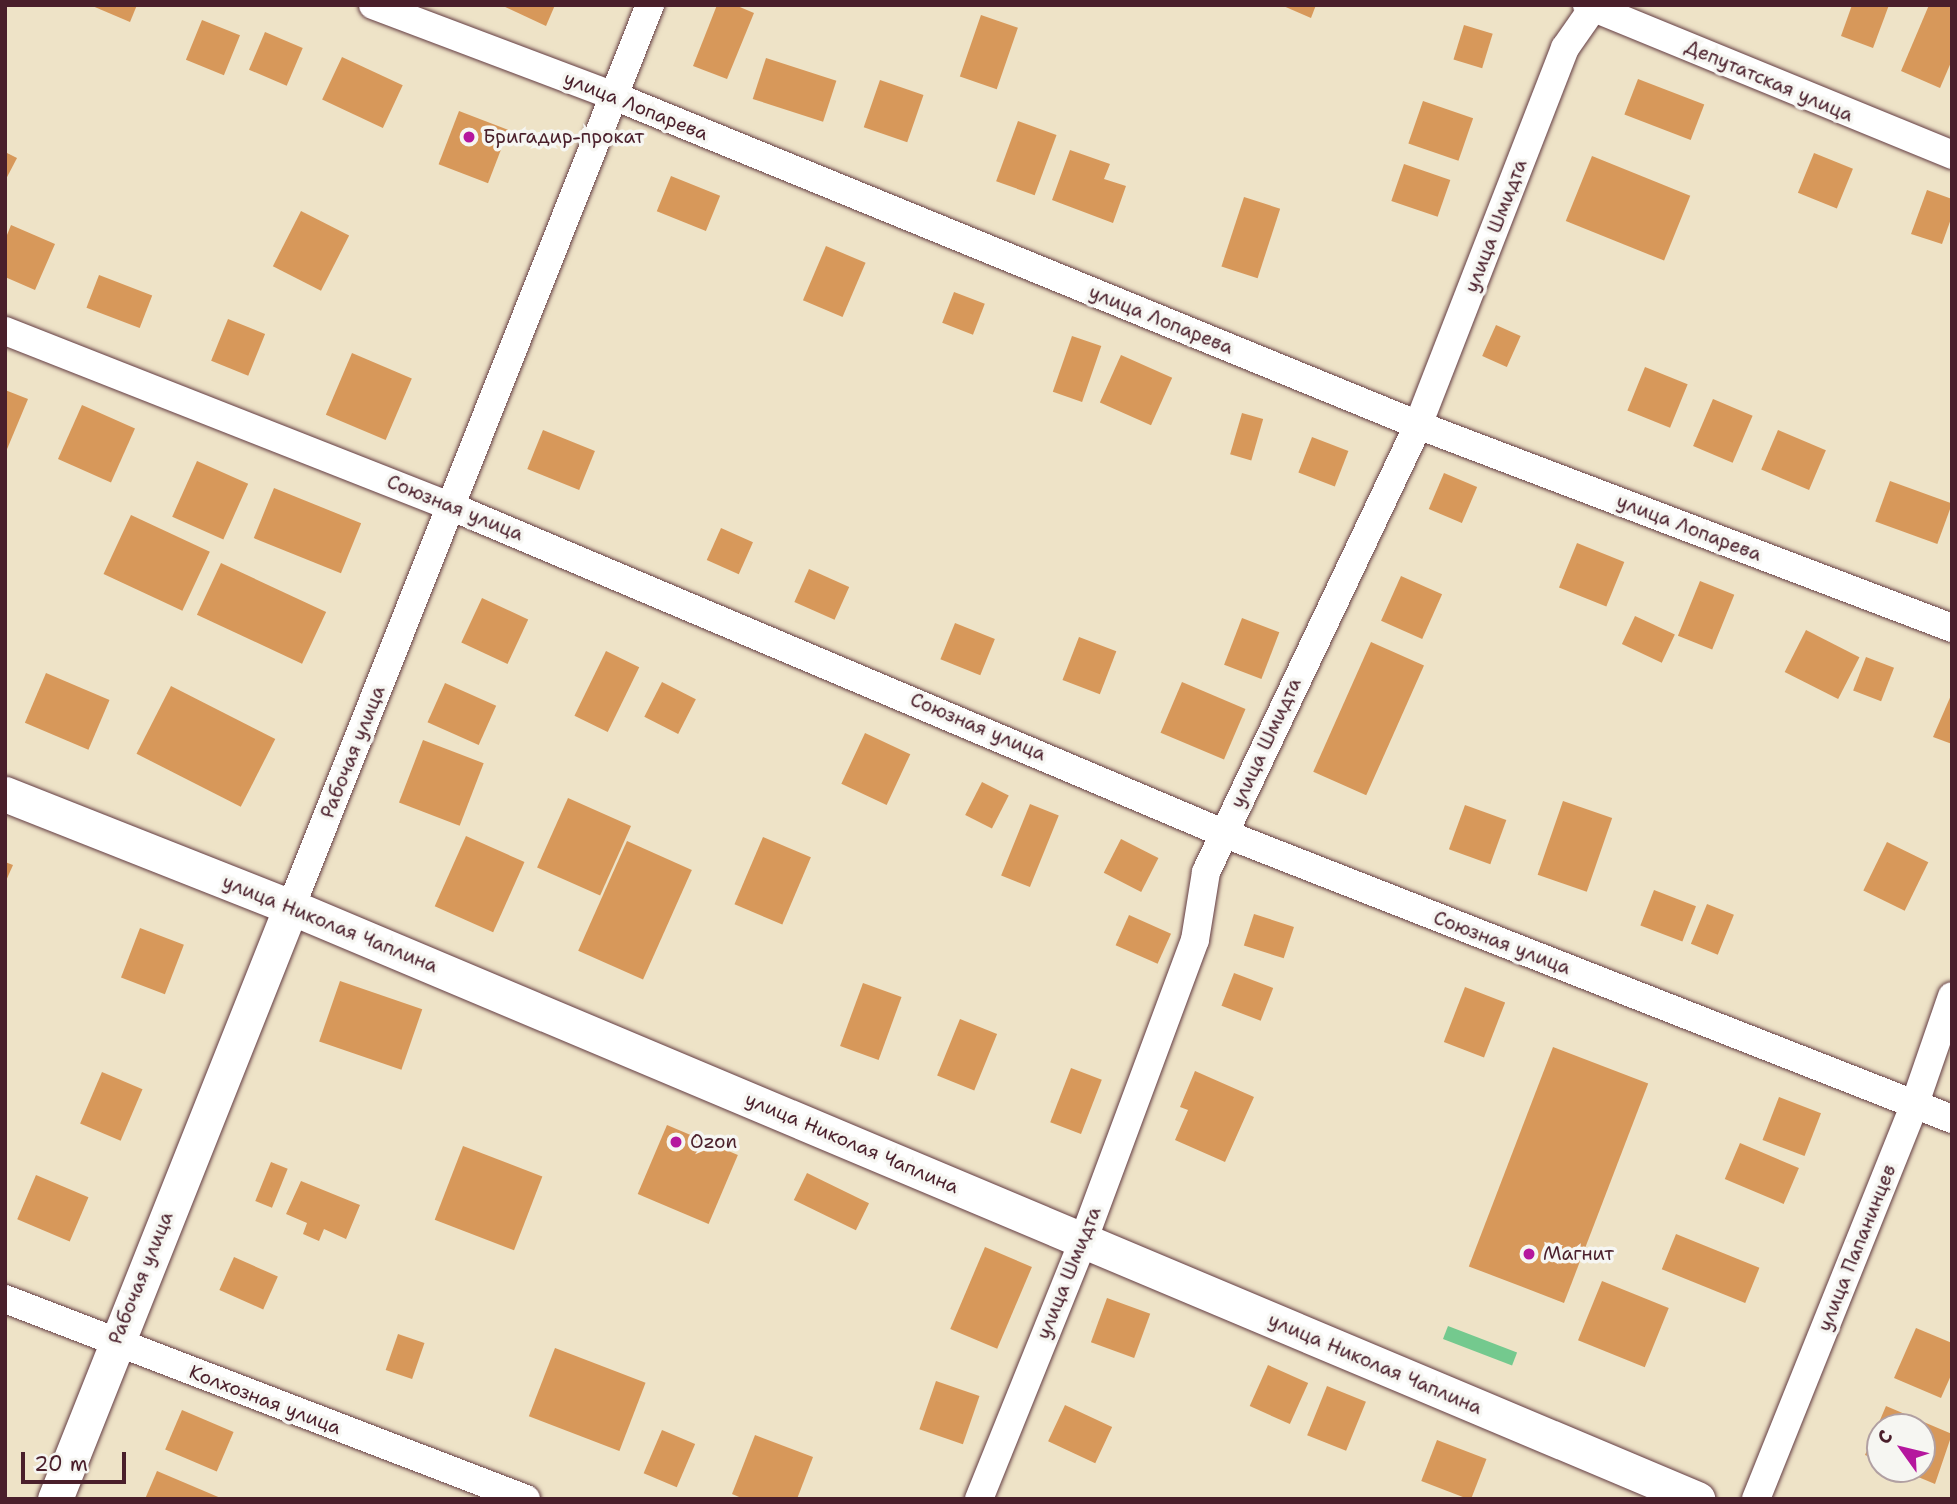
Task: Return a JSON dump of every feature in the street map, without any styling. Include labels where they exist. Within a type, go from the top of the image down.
[{"type":"street","name":"улица Лопарева","points":[[373,5],[614,96],[1418,425],[1952,628]]},
{"type":"street","name":"Рабочая улица","points":[[55,1499],[650,5]]},
{"type":"street","name":"Депутатская улица","points":[[1591,6],[1952,155]]},
{"type":"street","name":"улица Шмидта","points":[[978,1499],[1083,1241],[1195,940],[1206,872],[1418,425],[1566,48],[1591,6]]},
{"type":"street","name":"Союзная улица","points":[[5,331],[450,506],[1223,833],[1952,1119]]},
{"type":"street","name":"улица Николая Чаплина","points":[[5,794],[291,907],[1697,1499]]},
{"type":"street","name":"улица Папанинцев","points":[[1756,1499],[1914,1106],[1952,996]]},
{"type":"street","name":"Колхозная улица","points":[[5,1299],[526,1499]]},
{"type":"green space","points":[[1448,1326],[1517,1353],[1512,1366],[1443,1339]]},
{"type":"building","points":[[90,5],[137,5],[130,22]]},
{"type":"building","points":[[501,5],[555,5],[546,26]]},
{"type":"building","points":[[717,5],[735,5],[754,13],[727,79],[693,66]]},
{"type":"building","points":[[1281,5],[1316,5],[1311,18]]},
{"type":"building","points":[[1852,5],[1889,5],[1873,48],[1841,36]]},
{"type":"building","points":[[1929,5],[1952,5],[1952,60],[1940,88],[1901,71]]},
{"type":"building","points":[[981,15],[1018,28],[997,89],[960,76]]},
{"type":"building","points":[[202,20],[240,35],[224,75],[186,60]]},
{"type":"building","points":[[1464,25],[1493,34],[1482,68],[1453,59]]},
{"type":"building","points":[[265,32],[303,48],[287,86],[249,70]]},
{"type":"building","points":[[342,57],[403,85],[383,128],[322,100]]},
{"type":"building","points":[[766,58],[836,81],[823,122],[753,99]]},
{"type":"building","points":[[1638,79],[1704,104],[1691,140],[1624,114]]},
{"type":"building","points":[[880,80],[923,95],[907,142],[864,127]]},
{"type":"building","points":[[1423,101],[1473,118],[1458,161],[1408,144]]},
{"type":"building","points":[[459,111],[508,130],[488,183],[439,164]]},
{"type":"building","points":[[1018,121],[1057,135],[1035,195],[996,181]]},
{"type":"building","points":[[1070,150],[1110,164],[1104,179],[1126,186],[1113,223],[1052,200]]},
{"type":"building","points":[[5,152],[17,158],[5,181]]},
{"type":"building","points":[[1814,153],[1853,169],[1837,209],[1798,193]]},
{"type":"building","points":[[1592,156],[1690,196],[1664,261],[1566,221]]},
{"type":"building","points":[[1404,164],[1450,180],[1438,217],[1391,201]]},
{"type":"building","points":[[671,176],[720,196],[706,231],[657,211]]},
{"type":"building","points":[[1927,190],[1952,199],[1952,216],[1942,244],[1911,234]]},
{"type":"building","points":[[1244,197],[1280,209],[1258,278],[1221,266]]},
{"type":"building","points":[[301,211],[349,236],[321,291],[273,266]]},
{"type":"building","points":[[11,225],[55,244],[35,290],[5,277],[5,240]]},
{"type":"building","points":[[826,246],[866,263],[843,317],[803,300]]},
{"type":"building","points":[[99,275],[152,295],[140,328],[86,308]]},
{"type":"building","points":[[954,292],[985,304],[973,335],[942,323]]},
{"type":"building","points":[[228,319],[265,334],[248,376],[211,361]]},
{"type":"building","points":[[1496,325],[1521,336],[1507,367],[1482,356]]},
{"type":"building","points":[[1072,336],[1101,346],[1082,402],[1053,392]]},
{"type":"building","points":[[352,353],[412,378],[386,440],[326,415]]},
{"type":"building","points":[[1121,355],[1172,378],[1151,425],[1100,403]]},
{"type":"building","points":[[1645,367],[1688,384],[1670,428],[1627,411]]},
{"type":"building","points":[[5,390],[28,399],[5,454]]},
{"type":"building","points":[[1713,399],[1753,416],[1733,463],[1693,446]]},
{"type":"building","points":[[82,405],[135,429],[111,482],[58,459]]},
{"type":"building","points":[[1242,413],[1263,419],[1251,460],[1230,454]]},
{"type":"building","points":[[543,430],[595,451],[579,490],[527,469]]},
{"type":"building","points":[[1778,430],[1826,450],[1809,490],[1761,470]]},
{"type":"building","points":[[1312,437],[1348,451],[1335,486],[1298,472]]},
{"type":"building","points":[[197,461],[248,484],[223,540],[172,517]]},
{"type":"building","points":[[1444,473],[1477,487],[1462,523],[1429,509]]},
{"type":"building","points":[[1890,481],[1952,504],[1937,544],[1875,521]]},
{"type":"building","points":[[274,488],[361,523],[341,573],[254,538]]},
{"type":"building","points":[[131,515],[210,552],[182,611],[104,574]]},
{"type":"building","points":[[721,528],[753,542],[739,574],[707,560]]},
{"type":"building","points":[[1577,543],[1624,562],[1606,607],[1559,588]]},
{"type":"building","points":[[221,563],[326,612],[302,664],[197,615]]},
{"type":"building","points":[[809,569],[849,587],[835,620],[794,602]]},
{"type":"building","points":[[1401,576],[1442,594],[1422,639],[1381,621]]},
{"type":"building","points":[[1700,581],[1734,595],[1712,650],[1678,636]]},
{"type":"building","points":[[482,598],[528,620],[508,664],[461,642]]},
{"type":"building","points":[[1635,616],[1675,635],[1662,663],[1622,644]]},
{"type":"building","points":[[1242,618],[1279,632],[1261,679],[1224,665]]},
{"type":"building","points":[[955,623],[995,639],[980,675],[940,659]]},
{"type":"building","points":[[1806,630],[1859,657],[1838,699],[1785,672]]},
{"type":"building","points":[[1079,637],[1116,651],[1100,694],[1063,680]]},
{"type":"building","points":[[1371,642],[1424,666],[1366,795],[1313,772]]},
{"type":"building","points":[[606,651],[639,667],[608,732],[574,716]]},
{"type":"building","points":[[1866,657],[1894,668],[1881,701],[1853,691]]},
{"type":"building","points":[[46,673],[110,700],[88,750],[25,723]]},
{"type":"building","points":[[662,682],[696,699],[678,734],[644,717]]},
{"type":"building","points":[[1182,682],[1246,709],[1224,760],[1161,733]]},
{"type":"building","points":[[445,683],[496,706],[479,745],[428,722]]},
{"type":"building","points":[[171,686],[275,739],[241,807],[136,754]]},
{"type":"building","points":[[1952,693],[1952,744],[1933,737]]},
{"type":"building","points":[[865,733],[910,754],[887,805],[841,784]]},
{"type":"building","points":[[423,740],[484,763],[460,826],[399,803]]},
{"type":"building","points":[[982,782],[1009,796],[992,829],[965,815]]},
{"type":"building","points":[[568,798],[631,826],[600,895],[537,867]]},
{"type":"building","points":[[1563,801],[1612,818],[1587,892],[1538,875]]},
{"type":"building","points":[[1030,804],[1059,816],[1030,887],[1001,875]]},
{"type":"building","points":[[1465,805],[1506,820],[1490,864],[1449,849]]},
{"type":"building","points":[[466,836],[524,862],[493,932],[435,906]]},
{"type":"building","points":[[763,837],[811,857],[782,925],[734,904]]},
{"type":"building","points":[[1121,839],[1158,858],[1141,892],[1104,873]]},
{"type":"building","points":[[627,841],[692,870],[643,980],[578,951]]},
{"type":"building","points":[[1887,842],[1928,862],[1905,911],[1863,891]]},
{"type":"building","points":[[5,862],[13,865],[5,883]]},
{"type":"building","points":[[1654,890],[1696,906],[1682,942],[1640,925]]},
{"type":"building","points":[[1707,904],[1734,915],[1718,955],[1691,944]]},
{"type":"building","points":[[1254,914],[1294,927],[1284,958],[1244,945]]},
{"type":"building","points":[[1129,915],[1171,934],[1158,964],[1116,945]]},
{"type":"building","points":[[140,928],[184,945],[165,994],[121,977]]},
{"type":"building","points":[[1234,973],[1273,988],[1261,1021],[1221,1006]]},
{"type":"building","points":[[340,981],[422,1009],[401,1070],[319,1042]]},
{"type":"building","points":[[863,983],[902,997],[879,1060],[840,1046]]},
{"type":"building","points":[[1465,987],[1505,1002],[1484,1057],[1444,1042]]},
{"type":"building","points":[[960,1019],[997,1034],[974,1091],[937,1076]]},
{"type":"building","points":[[1553,1047],[1648,1084],[1564,1303],[1469,1266]]},
{"type":"building","points":[[1071,1068],[1102,1080],[1081,1134],[1050,1122]]},
{"type":"building","points":[[1195,1071],[1254,1097],[1225,1162],[1175,1140],[1188,1110],[1180,1107]]},
{"type":"building","points":[[102,1072],[143,1089],[121,1141],[80,1124]]},
{"type":"building","points":[[1779,1097],[1821,1113],[1805,1156],[1763,1140]]},
{"type":"building","points":[[667,1125],[738,1155],[709,1224],[638,1194]]},
{"type":"building","points":[[1740,1143],[1799,1168],[1784,1204],[1725,1179]]},
{"type":"building","points":[[463,1146],[542,1176],[514,1250],[435,1220]]},
{"type":"building","points":[[271,1162],[288,1169],[272,1208],[255,1201]]},
{"type":"building","points":[[807,1173],[869,1203],[856,1230],[794,1200]]},
{"type":"building","points":[[36,1175],[88,1197],[70,1241],[17,1219]]},
{"type":"building","points":[[301,1181],[360,1205],[346,1239],[324,1229],[319,1241],[303,1234],[307,1223],[286,1214]]},
{"type":"building","points":[[1676,1234],[1759,1268],[1745,1303],[1662,1269]]},
{"type":"building","points":[[985,1247],[1032,1267],[997,1349],[950,1329]]},
{"type":"building","points":[[234,1257],[278,1277],[263,1309],[219,1290]]},
{"type":"building","points":[[1602,1281],[1669,1308],[1645,1367],[1578,1340]]},
{"type":"building","points":[[1107,1298],[1150,1314],[1134,1358],[1091,1342]]},
{"type":"building","points":[[1916,1328],[1952,1343],[1952,1373],[1941,1398],[1894,1378]]},
{"type":"building","points":[[398,1334],[424,1343],[412,1379],[386,1370]]},
{"type":"building","points":[[555,1348],[646,1383],[619,1451],[529,1416]]},
{"type":"building","points":[[1268,1365],[1308,1383],[1290,1424],[1250,1406]]},
{"type":"building","points":[[936,1381],[979,1396],[963,1444],[919,1429]]},
{"type":"building","points":[[1327,1386],[1366,1402],[1346,1451],[1307,1435]]},
{"type":"building","points":[[1065,1405],[1112,1427],[1095,1463],[1048,1441]]},
{"type":"building","points":[[1886,1406],[1902,1413],[1883,1413]]},
{"type":"building","points":[[182,1410],[234,1432],[217,1471],[165,1450]]},
{"type":"building","points":[[1936,1427],[1952,1434],[1936,1481]]},
{"type":"building","points":[[662,1430],[695,1444],[677,1487],[644,1473]]},
{"type":"building","points":[[755,1435],[813,1457],[797,1499],[744,1499],[732,1494]]},
{"type":"building","points":[[1437,1440],[1486,1459],[1471,1499],[1421,1481]]},
{"type":"building","points":[[157,1471],[223,1499],[145,1499]]},
{"type":"place","name":"Бригадир-прокат","points":[[469,137]]},
{"type":"place","name":"Ozon","points":[[676,1142]]},
{"type":"place","name":"Магнит","points":[[1529,1254]]}]
